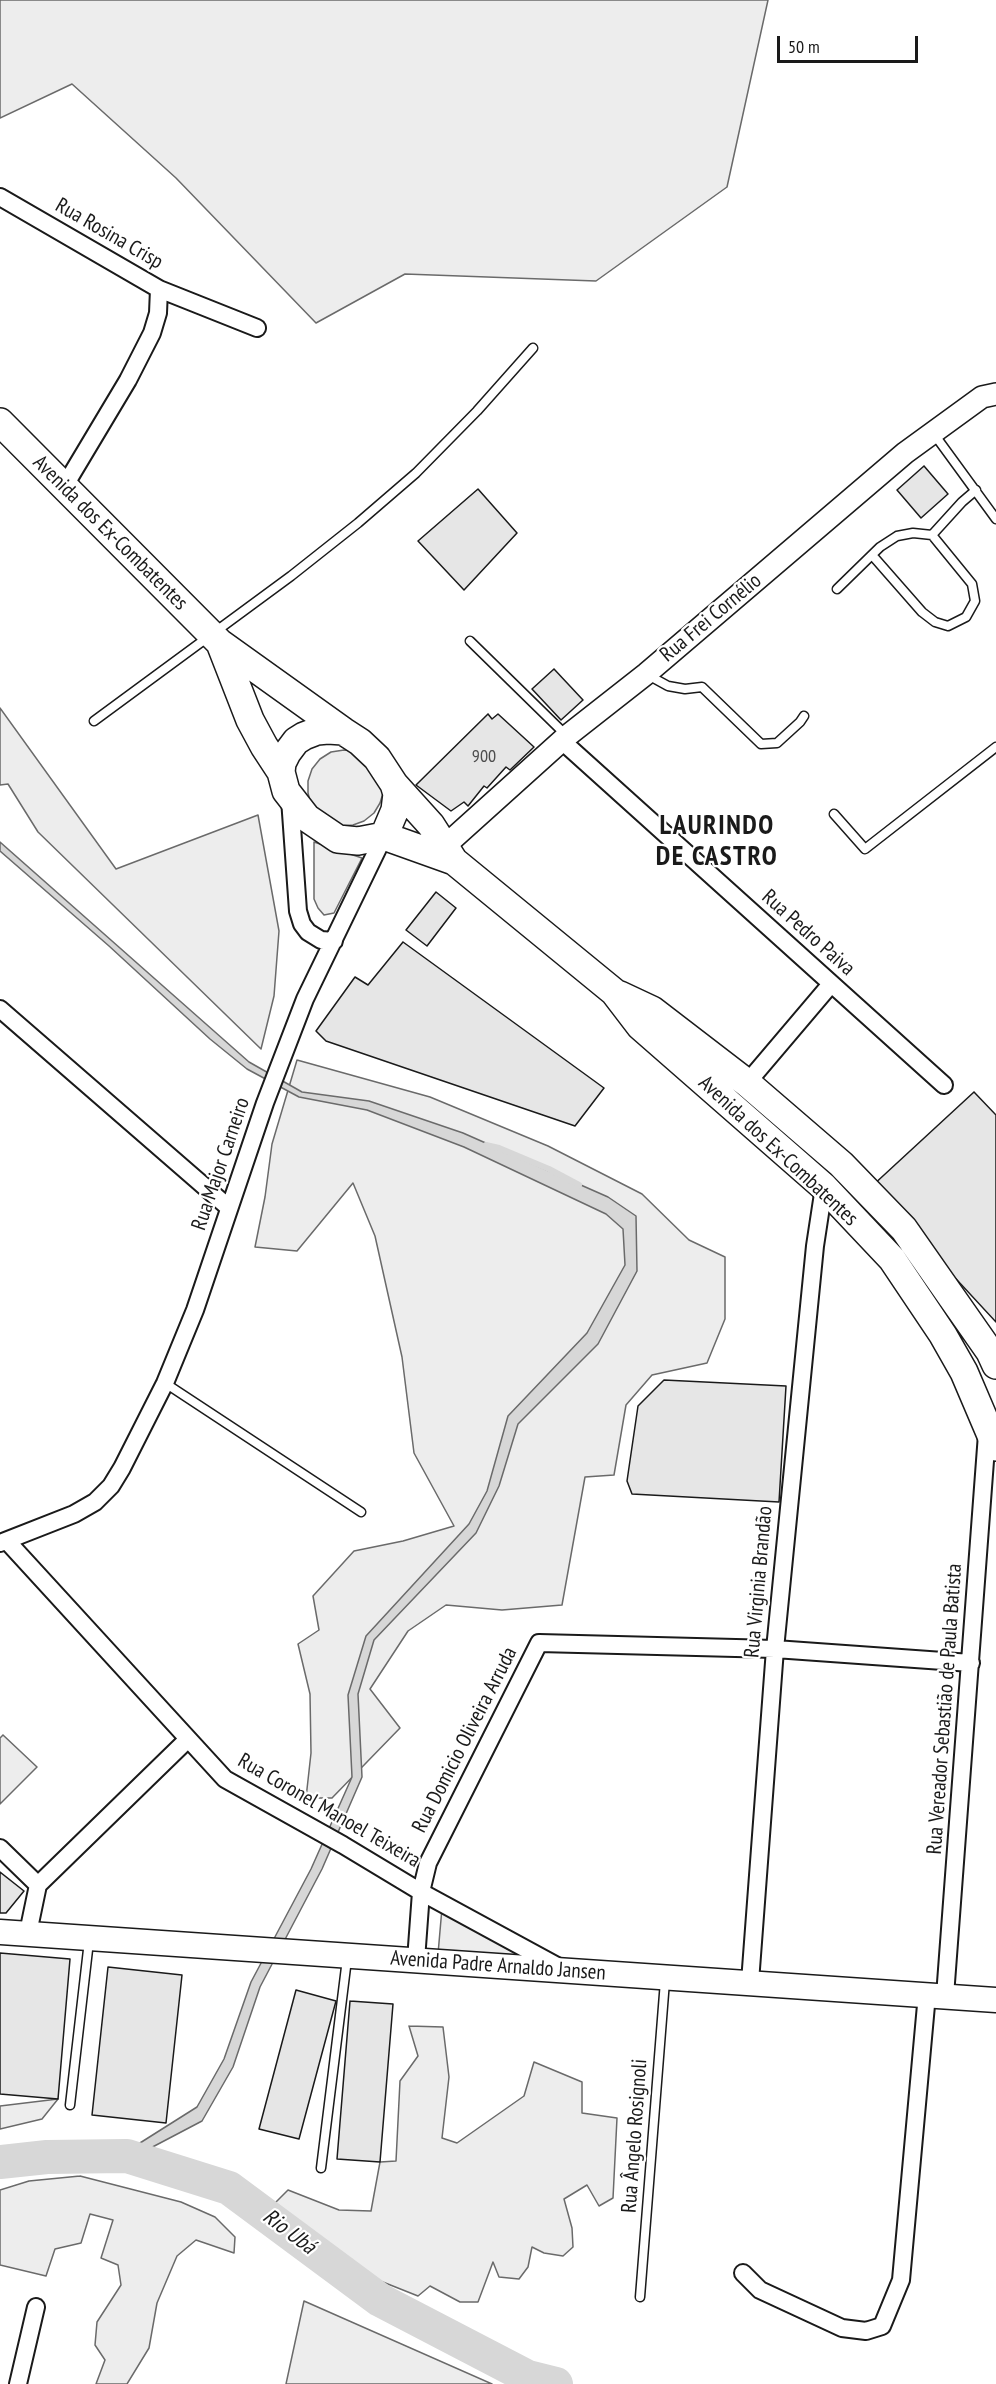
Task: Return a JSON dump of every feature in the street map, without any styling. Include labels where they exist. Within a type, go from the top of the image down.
[{"type":"main road","name":"Avenida dos Ex-Combatentes","points":[[0,422],[215,639],[342,731]]},
{"type":"main road","name":"Avenida dos Ex-Combatentes","points":[[215,639],[250,720],[281,772]]},
{"type":"main road","points":[[317,731],[342,731],[377,758],[394,784],[397,794],[395,810],[384,836],[358,841],[338,839],[307,818],[290,798],[281,772],[282,763],[296,741],[317,731]]},
{"type":"main road","name":"Avenida dos Ex-Combatentes","points":[[394,784],[446,843],[614,992],[640,1026],[824,1187],[892,1259],[964,1372],[992,1437]]},
{"type":"main road","name":"Avenida dos Ex-Combatentes","points":[[384,836],[446,843]]},
{"type":"main road","name":"Avenida dos Ex-Combatentes","points":[[614,992],[652,1010],[747,1083],[842,1164],[904,1229],[994,1356]]},
{"type":"main road","name":"Avenida Padre Arnaldo Jansen","points":[[0,1932],[996,2000]]},
{"type":"street","name":"Rua Rosina Crisp","points":[[0,197],[159,289],[158,313],[152,333],[128,380],[64,487]]},
{"type":"street","points":[[159,289],[257,328]]},
{"type":"street","name":"Rua Frei Cornélio","points":[[446,843],[564,739],[646,674],[932,432],[989,395]]},
{"type":"street","name":"Rua Pedro Paiva","points":[[564,739],[944,1085]]},
{"type":"street","points":[[290,798],[298,911],[302,924],[308,932],[321,940],[334,941]]},
{"type":"street","name":"Rua Major Carneiro","points":[[3,1542],[74,1514],[95,1502],[111,1486],[123,1468],[165,1383],[195,1310],[265,1102],[305,999],[384,836]]},
{"type":"street","points":[[747,1083],[831,984]]},
{"type":"street","points":[[0,1009],[228,1207]]},
{"type":"street","name":"Rua Virginia Brandão","points":[[750,1982],[775,1649],[815,1246],[824,1187]]},
{"type":"street","name":"Rua Vereador Sebastião de Paula Batista","points":[[743,2273],[760,2290],[842,2328],[866,2331],[882,2326],[901,2280],[936,1995],[992,1437]]},
{"type":"street","name":"Rua Coronel Manoel Teixeira","points":[[3,1542],[225,1779],[421,1892],[566,1970]]},
{"type":"street","name":"Rua Domicio Oliveira Arruda","points":[[421,1892],[428,1863],[539,1643],[775,1649],[971,1663]]},
{"type":"street","points":[[28,1933],[38,1885],[188,1740]]},
{"type":"street","points":[[0,1848],[38,1885]]},
{"type":"street","points":[[416,1960],[421,1892]]},
{"type":"street","points":[[18,2384],[36,2307]]},
{"type":"lane","points":[[94,721],[215,639],[358,523],[416,473],[477,411],[533,348]]},
{"type":"lane","points":[[932,432],[996,519]]},
{"type":"lane","points":[[932,535],[976,490]]},
{"type":"lane","points":[[837,589],[872,555],[897,536],[913,533],[932,535],[972,584],[975,601],[966,617],[948,626],[935,622],[922,612],[872,555]]},
{"type":"lane","points":[[470,641],[564,739]]},
{"type":"lane","points":[[646,674],[668,686],[685,689],[702,687],[761,744],[777,743],[801,722],[804,716]]},
{"type":"lane","points":[[834,814],[865,849],[996,747]]},
{"type":"lane","points":[[165,1383],[361,1512]]},
{"type":"lane","points":[[70,2105],[89,1938]]},
{"type":"lane","points":[[321,2168],[347,1955]]},
{"type":"lane","name":"Rua Ângelo Rosignoli","points":[[640,2297],[665,1977]]},
{"type":"shaded area","points":[[0,0],[768,0],[727,187],[596,281],[405,274],[316,323],[176,178],[72,84],[0,118]]},
{"type":"shaded area","points":[[0,708],[116,869],[258,815],[279,931],[274,996],[261,1049],[38,832],[8,784],[0,785]]},
{"type":"shaded area","points":[[356,751],[384,790],[374,813],[364,821],[340,826],[311,805],[308,781],[312,769],[320,759],[331,752]]},
{"type":"shaded area","points":[[0,842],[249,1062],[302,1092],[369,1101],[463,1133],[608,1197],[636,1216],[637,1271],[598,1344],[518,1424],[499,1486],[476,1533],[374,1640],[358,1694],[362,1777],[322,1869],[260,1987],[233,2067],[202,2121],[143,2152],[132,2148],[197,2107],[224,2059],[251,1982],[311,1869],[352,1777],[348,1695],[366,1636],[469,1524],[487,1491],[508,1416],[587,1333],[625,1265],[623,1229],[606,1214],[464,1147],[367,1110],[299,1097],[247,1069],[210,1039],[109,946],[0,851]]},
{"type":"shaded area","points":[[314,842],[362,858],[334,913],[324,915],[314,899]]},
{"type":"shaded area","points":[[297,1060],[430,1097],[548,1146],[642,1194],[689,1240],[725,1257],[725,1319],[707,1363],[652,1375],[626,1405],[614,1475],[585,1477],[562,1605],[502,1610],[446,1605],[408,1631],[370,1689],[400,1728],[332,1798],[306,1798],[311,1753],[310,1694],[298,1644],[319,1630],[313,1596],[354,1551],[403,1541],[454,1526],[414,1453],[402,1357],[375,1236],[353,1183],[297,1251],[255,1247],[272,1144]]},
{"type":"shaded area","points":[[3,1735],[37,1767],[0,1804],[0,1738]]},
{"type":"shaded area","points":[[442,1908],[519,1954],[516,1958],[438,1954]]},
{"type":"shaded area","points":[[409,2026],[443,2027],[449,2077],[442,2138],[457,2143],[524,2096],[534,2062],[582,2082],[582,2113],[617,2118],[613,2198],[599,2206],[587,2185],[564,2199],[572,2228],[573,2247],[563,2256],[544,2253],[532,2247],[528,2267],[519,2279],[499,2277],[493,2262],[478,2302],[460,2302],[430,2286],[418,2296],[320,2257],[273,2205],[288,2190],[339,2210],[371,2211],[380,2162],[396,2161],[400,2081],[418,2056]]},
{"type":"shaded area","points":[[58,2099],[42,2119],[0,2129],[0,2106]]},
{"type":"shaded area","points":[[80,2176],[181,2202],[215,2217],[235,2237],[234,2253],[196,2240],[177,2256],[157,2303],[149,2348],[127,2384],[96,2384],[105,2360],[95,2345],[97,2322],[121,2285],[118,2265],[101,2258],[113,2220],[90,2214],[81,2243],[55,2249],[46,2276],[0,2265],[0,2190],[29,2181]]},
{"type":"shaded area","points":[[304,2301],[492,2384],[286,2384]]},
{"type":"building","points":[[924,466],[948,494],[921,518],[897,490]]},
{"type":"building","points":[[478,489],[517,533],[464,590],[418,541]]},
{"type":"building","points":[[554,669],[583,700],[561,720],[532,689]]},
{"type":"building","points":[[488,714],[492,719],[498,714],[534,747],[510,770],[506,767],[487,788],[484,786],[468,806],[464,802],[451,811],[416,785]]},
{"type":"building","points":[[436,892],[456,908],[427,946],[406,930]]},
{"type":"building","points":[[403,942],[604,1088],[575,1126],[326,1041],[316,1031],[355,977],[368,985]]},
{"type":"building","points":[[974,1092],[996,1115],[996,1322],[871,1187]]},
{"type":"building","points":[[664,1380],[786,1386],[779,1502],[632,1494],[627,1481],[638,1406]]},
{"type":"building","points":[[0,1872],[24,1891],[6,1913],[0,1913]]},
{"type":"building","points":[[0,1953],[70,1959],[58,2099],[0,2094]]},
{"type":"building","points":[[108,1967],[182,1975],[166,2123],[92,2115]]},
{"type":"building","points":[[296,1990],[336,2001],[299,2139],[259,2129]]},
{"type":"building","points":[[350,2001],[393,2004],[380,2162],[337,2159]]},
{"type":"waterway","points":[[486,1145],[499,1148],[549,1169],[579,1185]]},
{"type":"waterway","name":"Rio Ubá","points":[[0,2162],[47,2157],[127,2156],[229,2188],[380,2300],[528,2377],[556,2384]]},
{"type":"district","name":"LAURINDO DE CASTRO","points":[[717,842]]}]
